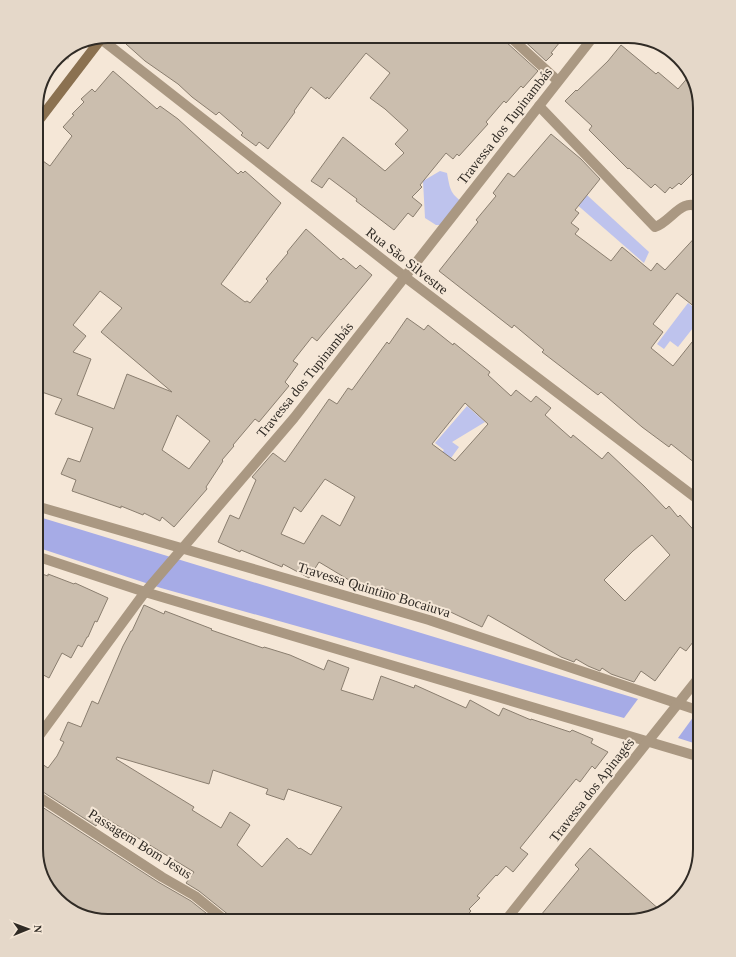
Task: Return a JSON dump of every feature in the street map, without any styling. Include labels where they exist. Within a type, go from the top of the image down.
[{"type":"main road","points":[[43,115],[97,44]]},
{"type":"street","name":"Rua São Silvestre","points":[[106,43],[404,277],[693,496]]},
{"type":"street","points":[[517,43],[558,81]]},
{"type":"street","name":"Travessa dos Tupinambás","points":[[43,730],[145,592],[294,418],[588,43]]},
{"type":"street","points":[[539,106],[655,226],[662,224],[683,205],[693,206]]},
{"type":"street","name":"Travessa Quintino Bocaiuva","points":[[43,508],[429,620],[693,709]]},
{"type":"street","points":[[43,558],[145,592],[693,755]]},
{"type":"street","name":"Travessa dos Apinagés","points":[[511,914],[693,685]]},
{"type":"street","name":"Passagem Bom Jesus","points":[[43,800],[162,877],[195,896],[217,914]]},
{"type":"shaded area","points":[[528,162],[576,185],[649,252],[644,263]]},
{"type":"shaded area","points":[[440,171],[447,173],[452,191],[457,198],[466,204],[443,225],[436,225],[425,218],[423,181]]},
{"type":"shaded area","points":[[688,303],[693,307],[693,328],[678,347],[670,341],[664,349],[657,344]]},
{"type":"shaded area","points":[[467,406],[485,422],[452,442],[459,447],[451,458],[435,460],[444,450],[435,443]]},
{"type":"shaded area","points":[[43,518],[638,699],[624,718],[161,588],[43,549]]},
{"type":"shaded area","points":[[693,717],[693,743],[678,738]]},
{"type":"building","points":[[507,43],[538,71],[523,88],[521,86],[506,103],[504,101],[486,122],[488,124],[459,156],[457,154],[453,159],[446,153],[420,185],[422,187],[412,197],[422,205],[413,217],[408,213],[394,230],[329,178],[322,188],[311,181],[343,137],[385,171],[404,153],[395,144],[408,130],[385,109],[370,98],[390,73],[366,53],[329,99],[327,97],[326,99],[311,87],[268,149],[259,142],[256,146],[241,135],[243,133],[219,112],[216,115],[192,97],[178,84],[145,61],[126,44]]},
{"type":"building","points":[[527,43],[559,43],[551,53],[553,54],[546,61]]},
{"type":"building","points":[[621,45],[656,74],[658,72],[678,89],[686,79],[691,91],[693,108],[693,173],[681,185],[679,183],[672,189],[670,187],[665,193],[655,184],[651,188],[629,168],[628,169],[589,130],[592,126],[565,101],[608,61]]},
{"type":"building","points":[[113,71],[157,109],[160,106],[178,119],[238,174],[241,171],[243,173],[245,171],[281,203],[221,284],[245,302],[247,301],[250,303],[268,281],[266,279],[306,229],[341,260],[343,258],[356,269],[360,265],[372,275],[317,341],[312,337],[293,361],[298,364],[285,382],[289,386],[259,422],[255,419],[233,445],[234,446],[222,460],[223,461],[206,487],[207,489],[174,527],[162,517],[160,521],[144,513],[143,515],[121,506],[121,508],[72,491],[76,480],[61,474],[68,458],[80,462],[93,428],[55,414],[62,399],[43,392],[43,161],[50,166],[72,136],[63,127],[74,115],[72,114],[84,102],[81,99],[92,89],[95,92]],"holes":[[[100,291],[122,308],[101,332],[172,392],[127,374],[114,409],[77,395],[91,359],[73,352],[86,336],[73,325]],[[177,415],[210,441],[189,469],[162,450]]]},
{"type":"building","points":[[551,134],[581,159],[600,179],[575,210],[579,213],[571,223],[579,229],[575,234],[611,261],[622,247],[651,271],[657,263],[665,270],[693,240],[693,306],[677,293],[653,324],[663,332],[651,348],[673,366],[693,341],[693,461],[671,444],[669,447],[642,427],[601,392],[598,395],[542,352],[544,350],[514,325],[512,328],[439,271],[478,222],[476,220],[496,196],[493,193],[508,173],[514,177]]},
{"type":"building","points":[[407,318],[424,330],[428,325],[453,345],[454,343],[490,372],[488,375],[511,396],[516,390],[531,402],[536,396],[551,408],[545,415],[571,438],[573,435],[602,459],[608,452],[666,509],[669,506],[678,517],[680,515],[693,529],[693,642],[686,651],[680,647],[655,681],[641,671],[634,682],[611,674],[602,668],[600,671],[576,659],[574,662],[561,657],[488,615],[482,627],[438,606],[436,609],[383,588],[380,594],[363,589],[348,583],[349,580],[319,562],[309,578],[283,564],[282,567],[241,550],[240,552],[218,542],[230,515],[239,519],[256,480],[252,477],[273,453],[285,462],[329,399],[337,404],[348,388],[352,390],[387,342],[389,344]],"holes":[[[465,403],[488,424],[455,461],[432,444]],[[325,479],[355,497],[340,526],[322,515],[304,544],[281,534],[294,507],[301,512]],[[652,535],[670,555],[625,601],[604,580],[633,551]]]},
{"type":"building","points":[[43,574],[48,576],[48,574],[74,584],[75,583],[108,598],[97,622],[95,621],[82,647],[78,645],[71,658],[62,653],[49,678],[43,675]]},
{"type":"building","points":[[144,605],[164,614],[165,611],[212,629],[211,630],[263,648],[264,647],[290,655],[324,670],[328,660],[349,668],[341,690],[373,700],[381,676],[414,688],[415,685],[466,708],[470,700],[499,716],[503,708],[531,720],[570,732],[572,730],[593,739],[591,743],[608,752],[595,769],[592,766],[580,782],[576,779],[520,848],[528,854],[513,872],[506,866],[497,876],[496,875],[477,896],[480,898],[469,909],[471,911],[468,914],[228,914],[199,891],[186,883],[194,872],[102,816],[96,826],[43,792],[43,765],[48,768],[57,756],[64,742],[60,740],[68,722],[81,727],[92,701],[98,704]],"holes":[[[117,757],[209,784],[213,770],[268,789],[266,794],[284,800],[288,789],[342,807],[311,855],[300,848],[299,849],[287,838],[262,867],[237,845],[250,825],[230,812],[221,828],[192,810],[194,807],[116,759]]]},
{"type":"building","points":[[43,808],[158,882],[191,901],[207,914],[108,914],[91,912],[72,903],[59,892],[46,870],[43,849]]},
{"type":"building","points":[[590,848],[657,907],[649,911],[628,914],[542,914],[579,869],[575,865]]}]
